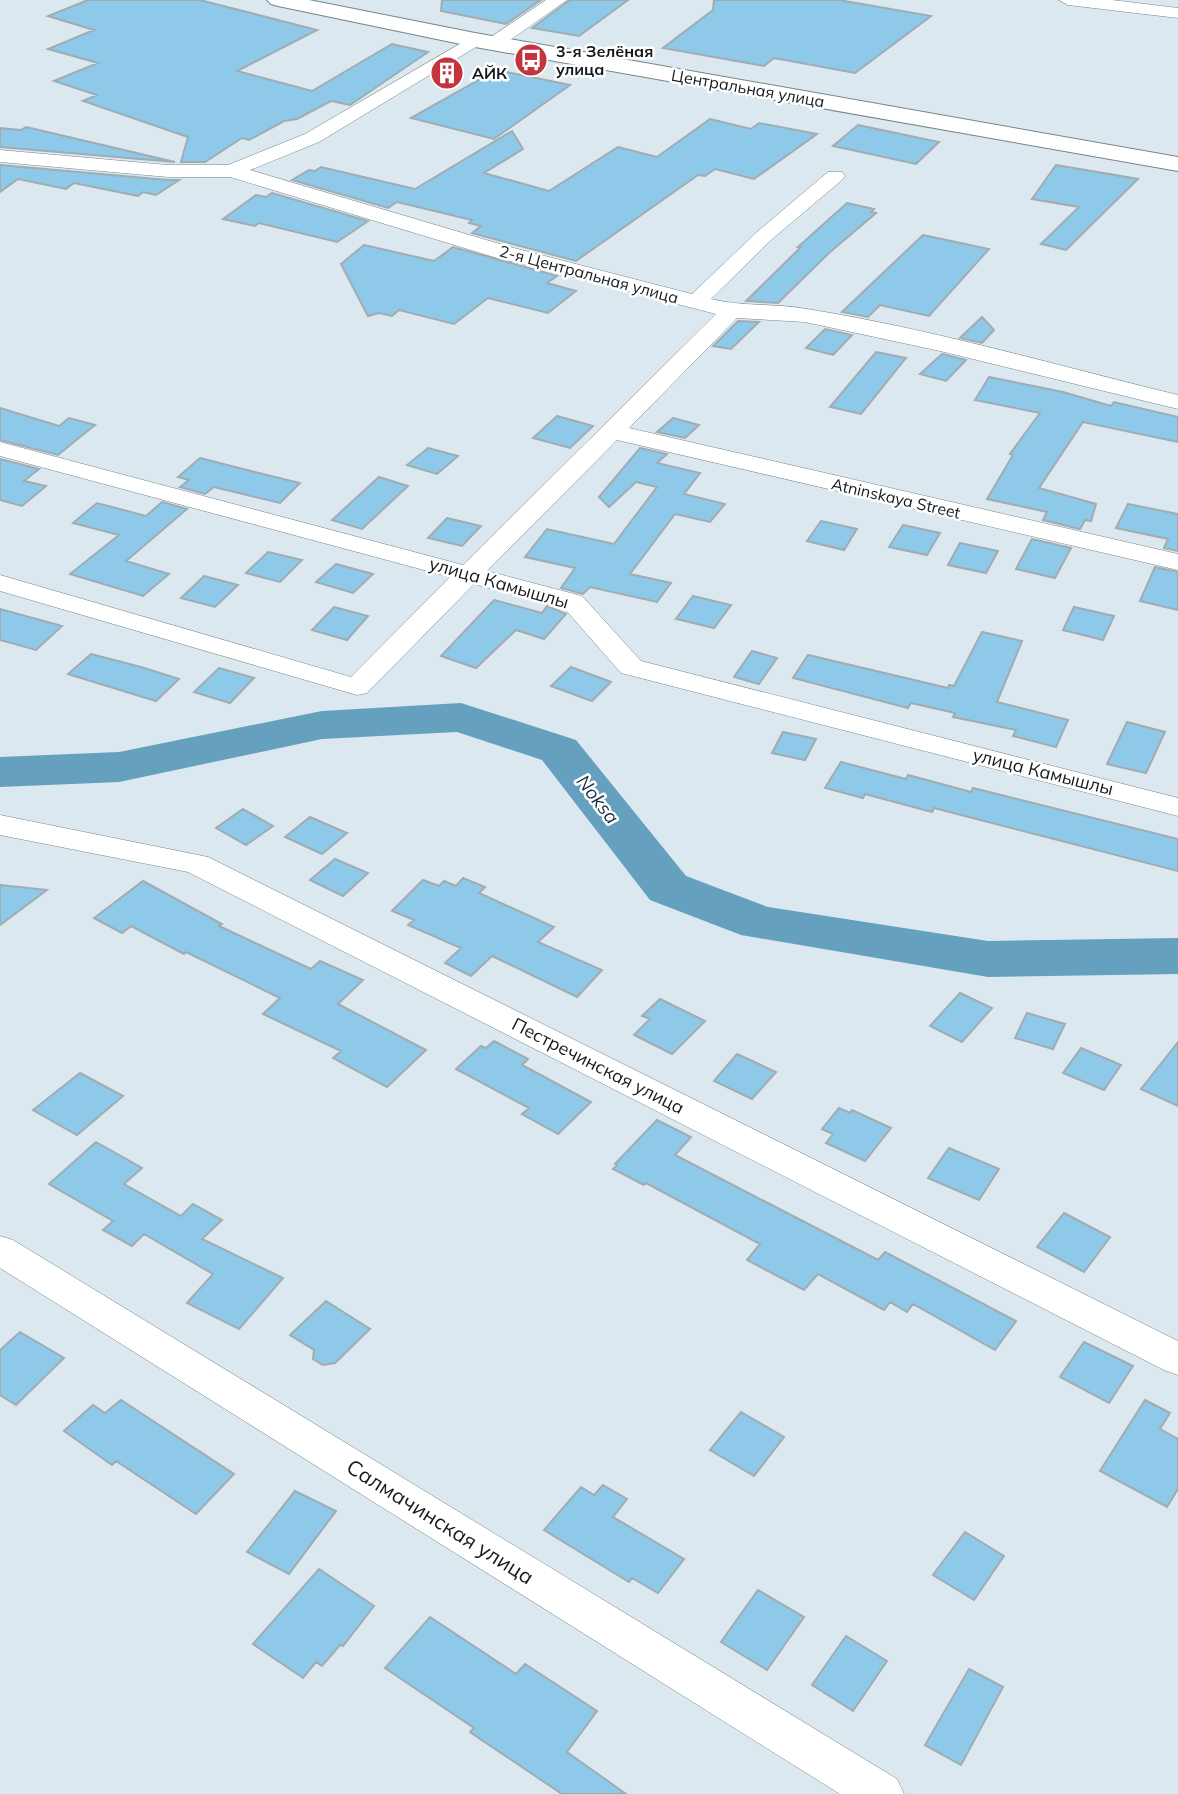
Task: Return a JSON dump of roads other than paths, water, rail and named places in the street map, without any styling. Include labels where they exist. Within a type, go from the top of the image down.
[{"type":"street","name":"Центральная улица","points":[[278,0],[484,42],[1178,164]]},
{"type":"street","points":[[230,171],[312,138],[558,0]]},
{"type":"street","points":[[1068,0],[1178,13]]},
{"type":"street","name":"2-я Центральная улица","points":[[0,156],[168,172],[230,171],[502,252],[731,311],[805,315],[940,344],[1178,402]]},
{"type":"street","points":[[696,302],[764,236],[835,176]]},
{"type":"street","points":[[0,583],[356,687],[467,573],[615,432],[731,311]]},
{"type":"street","name":"Atninskaya Street","points":[[615,432],[1178,562]]},
{"type":"street","name":"улица Камышлы","points":[[0,449],[573,602],[631,667],[1178,807]]},
{"type":"street","name":"Пестречинская улица","points":[[0,825],[197,864],[1178,1359]]},
{"type":"street","name":"Салмачинская улица","points":[[0,1250],[881,1794]]},
{"type":"waterway","name":"Noksa","points":[[0,772],[119,767],[322,725],[461,717],[559,750],[668,888],[760,923],[988,959],[1178,956]]},
{"type":"place","name":"3-я Зелёная улица","points":[[531,60]]},
{"type":"place","name":"АЙК","points":[[447,73]]}]
